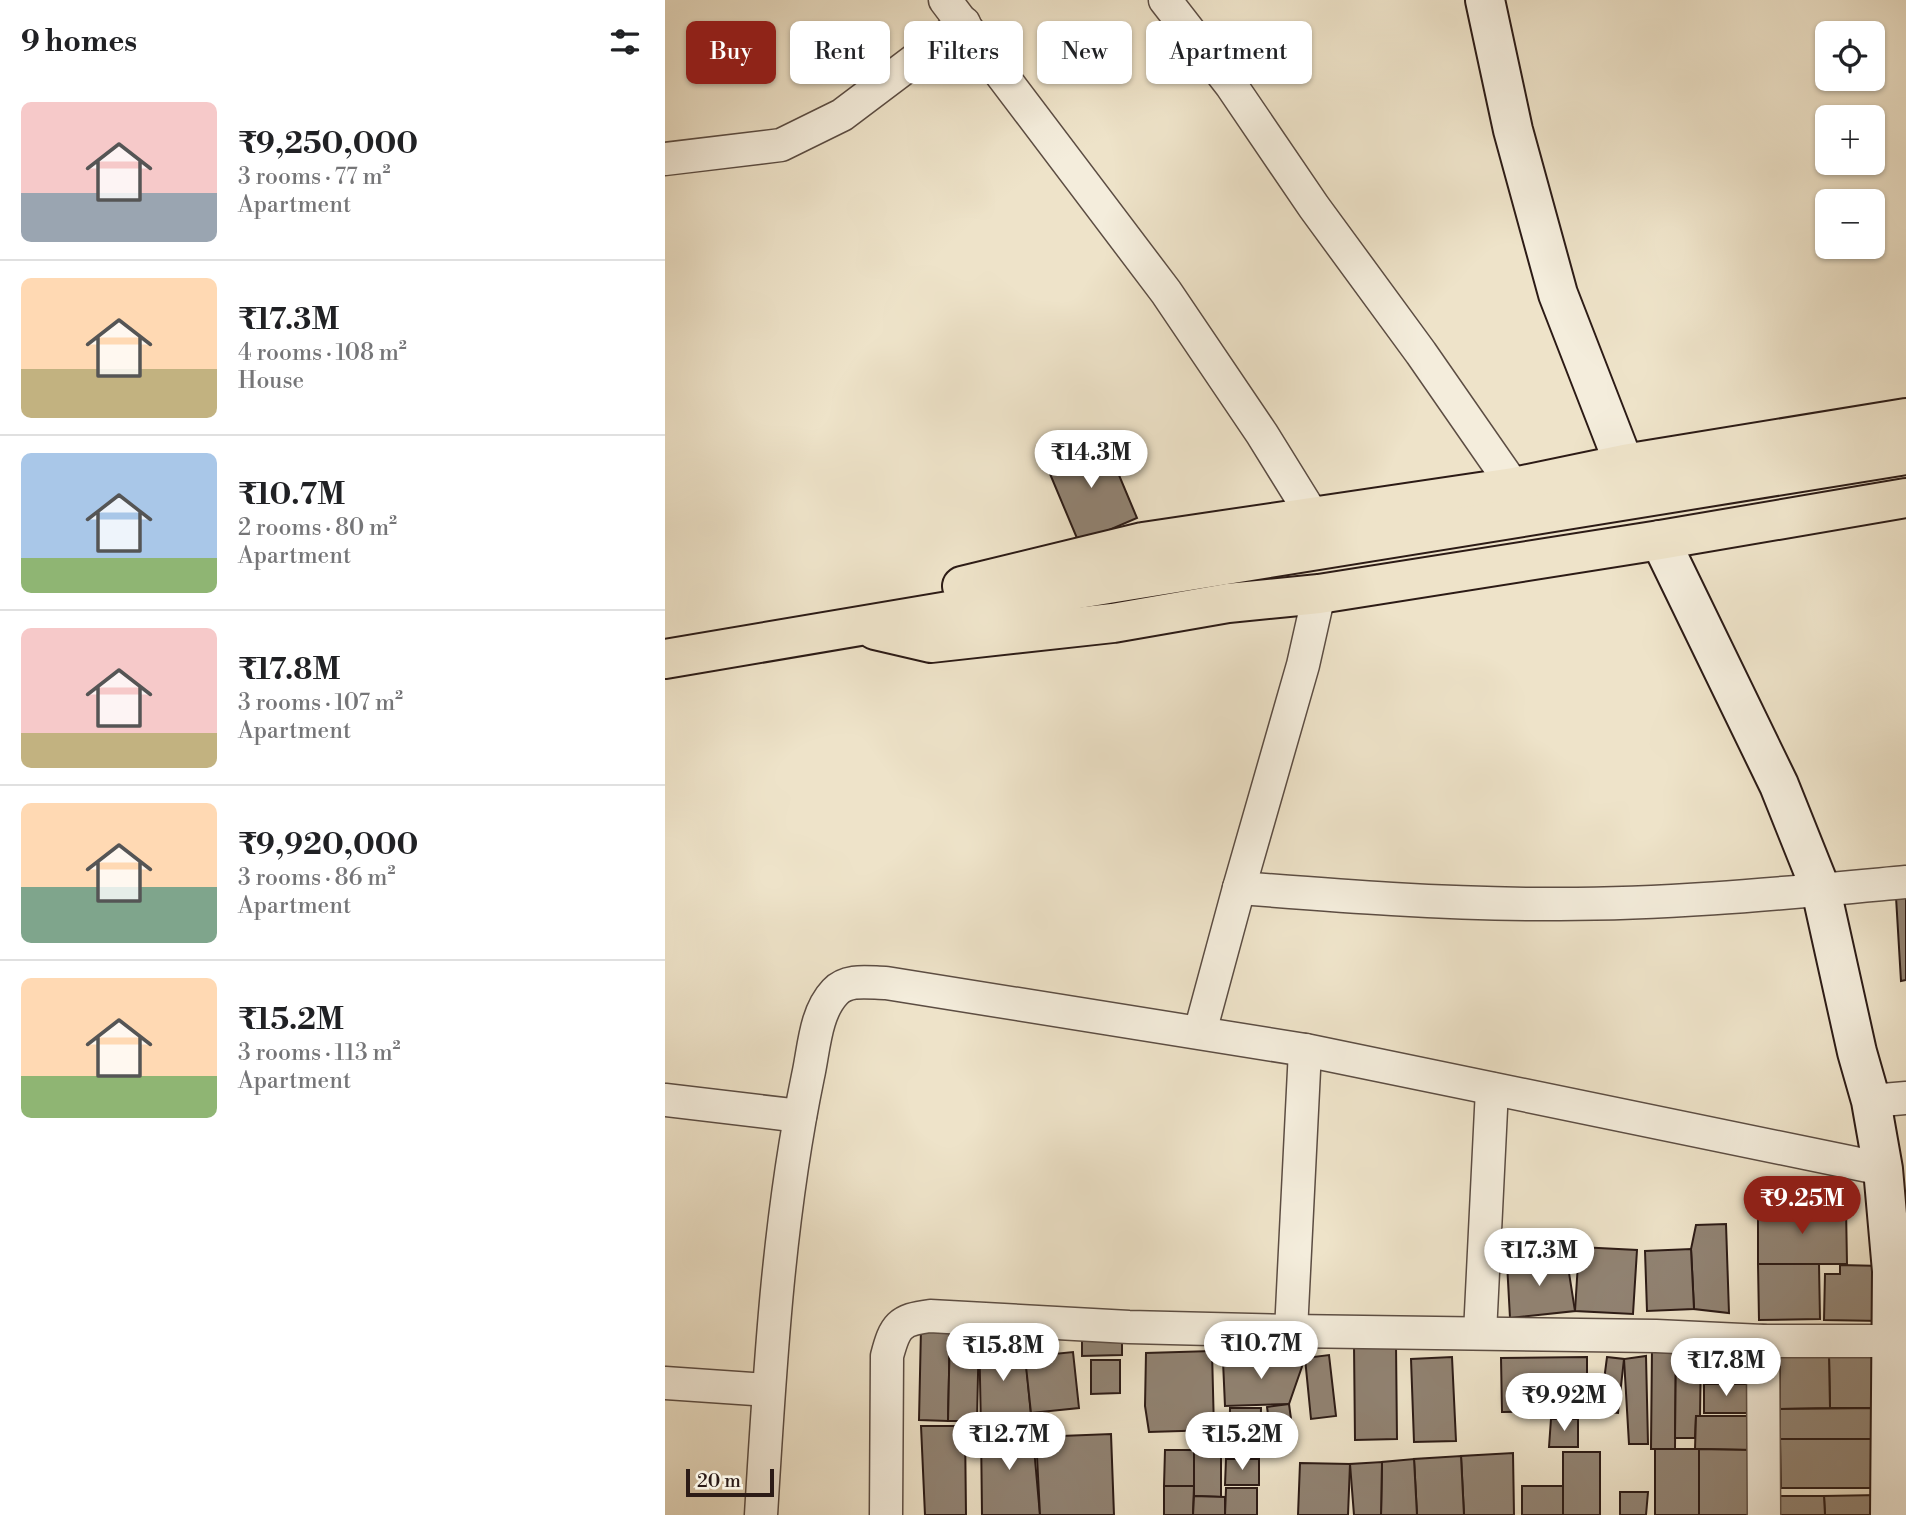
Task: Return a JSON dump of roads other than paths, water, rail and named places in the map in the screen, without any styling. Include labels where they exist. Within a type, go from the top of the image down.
[{"type":"main road","points":[[1485,0],[1513,130],[1558,294],[1624,464]]},
{"type":"main road","points":[[860,626],[914,598],[1143,542],[1514,486],[1624,464],[1906,418]]},
{"type":"main road","points":[[665,659],[1108,584],[1906,455]]},
{"type":"main road","points":[[860,626],[931,643],[1113,622],[1228,603],[1319,594],[1906,498]]},
{"type":"main road","points":[[1660,540],[1779,785],[1821,890],[1857,1052],[1889,1099],[1882,1169],[1899,1271],[1890,1341],[1890,1515]]},
{"type":"street","points":[[1165,0],[1231,85],[1314,207],[1514,486]]},
{"type":"street","points":[[665,159],[781,145],[842,115],[955,11],[1166,292],[1262,434],[1314,518]]},
{"type":"street","points":[[1200,1032],[1303,665],[1319,594]]},
{"type":"street","points":[[1239,888],[1384,899],[1547,904],[1713,899],[1906,882]]},
{"type":"street","points":[[761,1515],[777,1272],[800,1116],[822,1011],[837,990],[853,982],[886,983],[1304,1050],[1882,1169]]},
{"type":"street","points":[[1291,1331],[1304,1050]]},
{"type":"street","points":[[1480,1334],[1492,1088]]},
{"type":"street","points":[[665,1100],[800,1116]]},
{"type":"street","points":[[886,1515],[887,1356],[894,1332],[908,1319],[930,1317],[1129,1327],[1291,1331],[1656,1336],[1763,1341],[1890,1341]]},
{"type":"street","points":[[1763,1341],[1764,1515]]},
{"type":"street","points":[[665,1384],[768,1390]]}]
